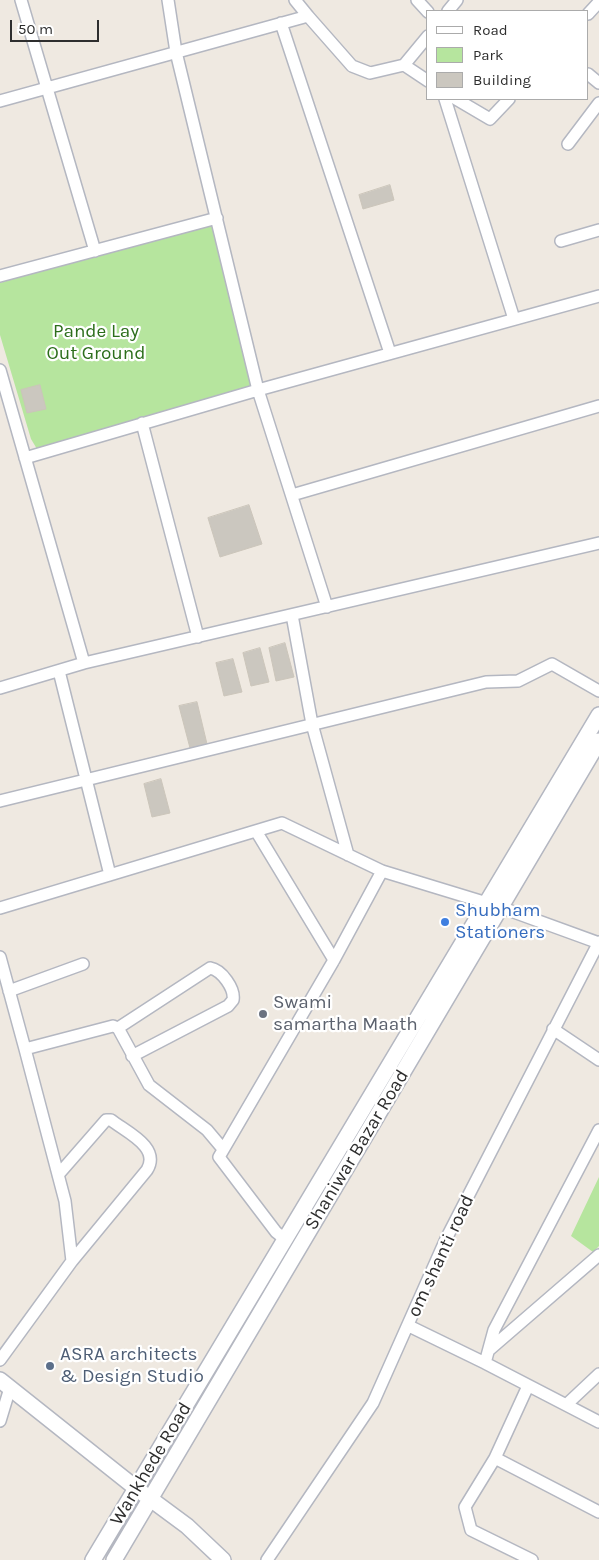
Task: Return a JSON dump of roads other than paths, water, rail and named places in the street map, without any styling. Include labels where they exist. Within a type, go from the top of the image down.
[{"type":"main road","points":[[494,906],[599,714]]},
{"type":"main road","name":"Shaniwar Bazar Road","points":[[114,1560],[494,906],[599,741]]},
{"type":"main road","name":"Wankhede Road","points":[[93,1560],[286,1240],[494,906]]},
{"type":"main road","points":[[5,1384],[137,1489],[187,1526],[223,1560]]},
{"type":"street","points":[[21,0],[95,251]]},
{"type":"street","points":[[168,0],[176,52],[258,390],[327,607]]},
{"type":"street","points":[[295,0],[352,66],[370,74],[404,65],[426,38]]},
{"type":"street","points":[[417,0],[426,10]]},
{"type":"street","points":[[449,10],[457,0]]},
{"type":"street","points":[[589,13],[599,2]]},
{"type":"street","points":[[0,102],[308,16]]},
{"type":"street","points":[[281,23],[390,354]]},
{"type":"street","points":[[404,65],[426,80]]},
{"type":"street","points":[[589,75],[599,83]]},
{"type":"street","points":[[445,100],[514,319]]},
{"type":"street","points":[[458,100],[490,119],[507,100]]},
{"type":"street","points":[[568,144],[599,103]]},
{"type":"street","points":[[0,276],[217,218]]},
{"type":"street","points":[[561,241],[599,230]]},
{"type":"street","points":[[25,458],[258,390],[599,296]]},
{"type":"street","points":[[1,374],[84,663]]},
{"type":"street","points":[[292,495],[599,406]]},
{"type":"street","points":[[142,423],[198,637]]},
{"type":"street","points":[[0,688],[84,663],[599,543]]},
{"type":"street","points":[[292,615],[312,724],[348,855]]},
{"type":"street","points":[[0,801],[486,682],[518,681],[552,664],[599,691]]},
{"type":"street","points":[[59,671],[110,875]]},
{"type":"street","points":[[0,908],[282,823],[382,871],[494,906],[599,942]]},
{"type":"street","points":[[256,831],[334,960]]},
{"type":"street","points":[[286,1240],[276,1232],[219,1157],[334,960],[382,871]]},
{"type":"street","name":"om shanti road","points":[[268,1560],[372,1403],[446,1238],[599,942]]},
{"type":"street","points":[[0,957],[65,1201],[72,1261]]},
{"type":"street","points":[[116,1027],[208,963]]},
{"type":"street","points":[[9,991],[83,964]]},
{"type":"street","points":[[25,1049],[116,1027],[210,968],[221,973],[232,991],[233,1000],[228,1006],[132,1056]]},
{"type":"street","points":[[116,1027],[149,1085],[207,1130],[223,1149]]},
{"type":"street","points":[[553,1029],[599,1060]]},
{"type":"street","points":[[0,1360],[72,1261],[147,1170],[151,1158],[148,1148],[111,1120],[106,1120],[58,1174]]},
{"type":"street","points":[[485,1364],[494,1330],[599,1130]]},
{"type":"street","points":[[489,1350],[599,1255]]},
{"type":"street","points":[[408,1326],[599,1422]]},
{"type":"street","points":[[566,1405],[599,1374]]},
{"type":"street","points":[[0,1421],[5,1384]]},
{"type":"street","points":[[528,1386],[495,1458],[465,1507],[471,1530],[532,1560]]},
{"type":"street","points":[[495,1458],[599,1512]]},
{"type":"place","name":"Shubham Stationers","points":[[445,922]]},
{"type":"place","name":"Swami samartha Maath","points":[[263,1014]]},
{"type":"place","name":"ASRA architects & Design Studio","points":[[50,1366]]},
{"type":"park label","name":"Pande Lay Out Ground","points":[[96,343]]}]
